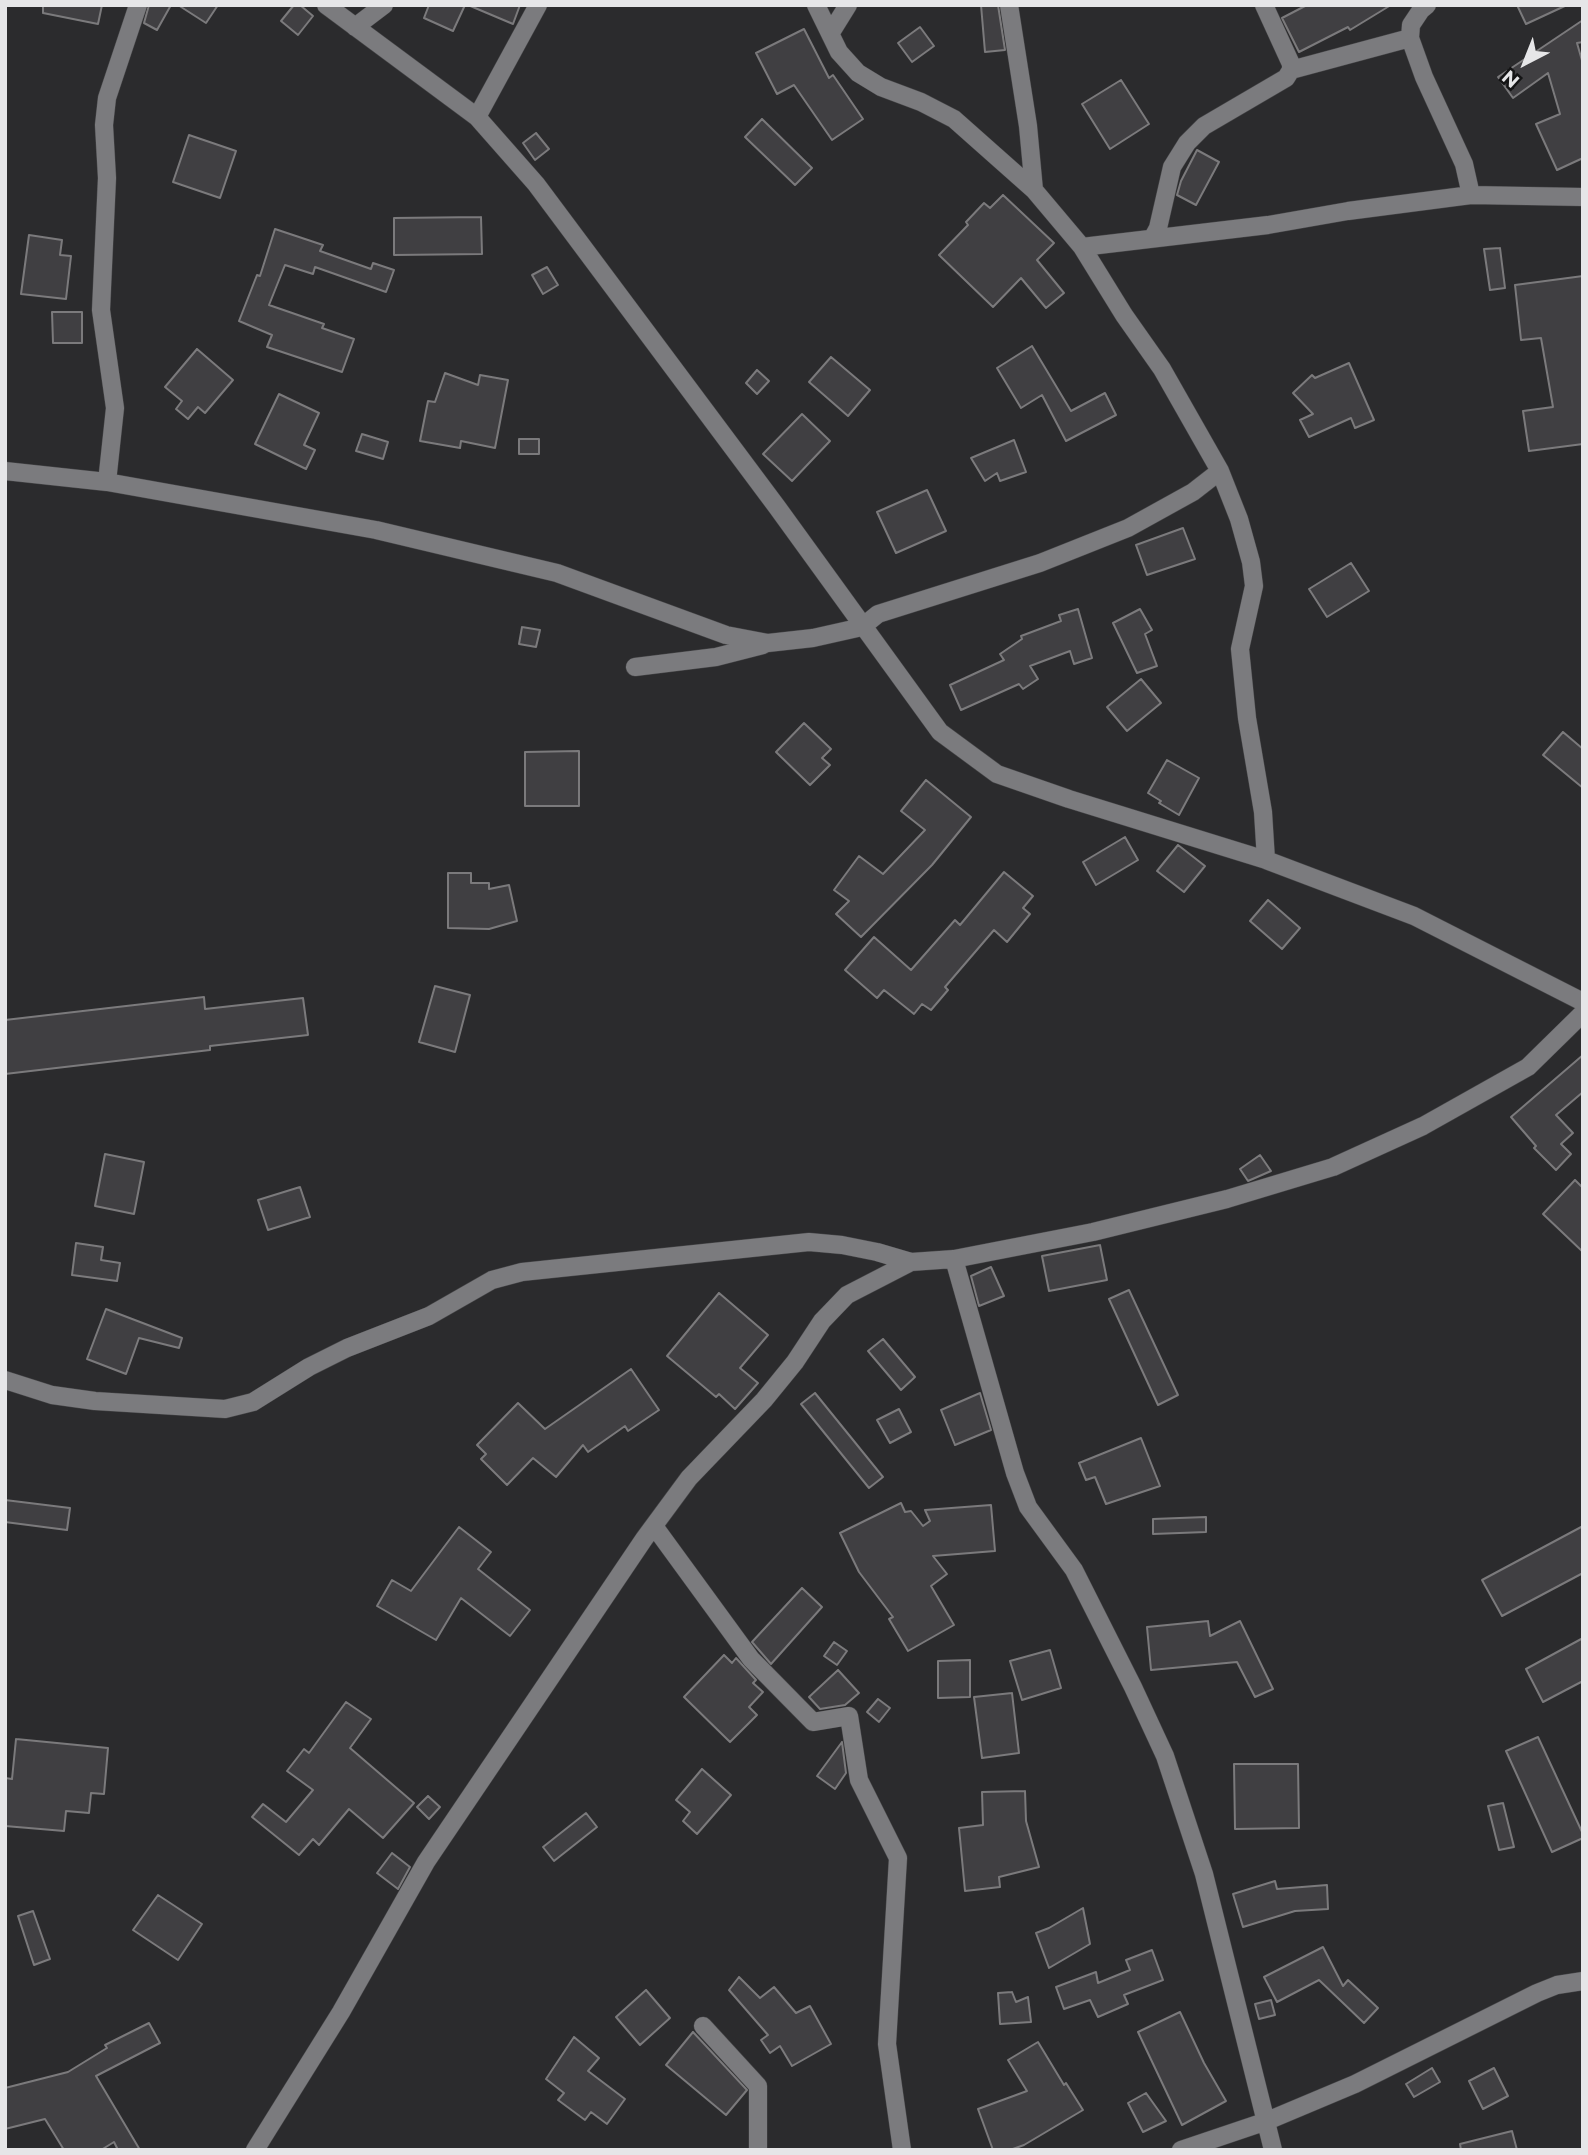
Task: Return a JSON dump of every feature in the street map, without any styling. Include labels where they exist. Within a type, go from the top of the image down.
[{"type":"street","points":[[107,482],[115,408],[101,310],[107,178],[104,125],[107,99],[138,5]]},
{"type":"street","points":[[326,5],[477,117],[536,184],[778,507],[940,732],[997,774],[1266,860],[1414,916],[1583,1002]]},
{"type":"street","points":[[355,27],[384,5]]},
{"type":"street","points":[[477,117],[538,5]]},
{"type":"street","points":[[816,5],[839,52],[859,74],[881,87],[921,102],[954,119],[1034,190],[1082,247],[1162,369],[1220,471],[1240,519],[1254,586],[1240,649],[1247,718],[1263,812],[1266,860]]},
{"type":"street","points":[[830,34],[848,5]]},
{"type":"street","points":[[1009,5],[1026,114],[1034,190]]},
{"type":"street","points":[[1153,237],[1158,228],[1172,167],[1187,143],[1205,126],[1286,78],[1291,70],[1292,64],[1264,5]]},
{"type":"street","points":[[1427,5],[1411,25],[1410,38],[1424,77],[1464,164],[1471,195]]},
{"type":"street","points":[[1291,70],[1410,38]]},
{"type":"street","points":[[1082,247],[1268,225],[1348,211],[1471,195],[1583,197]]},
{"type":"street","points":[[5,471],[107,482],[376,530],[557,573],[726,635],[768,643]]},
{"type":"street","points":[[635,667],[716,657],[768,643],[813,638],[862,627],[878,614],[1041,563],[1128,528],[1193,492],[1220,471]]},
{"type":"street","points":[[5,1380],[52,1395],[94,1401],[225,1409],[253,1402],[309,1367],[347,1348],[429,1316],[492,1280],[522,1272],[809,1242],[865,1249],[911,1262],[954,1259],[1120,1225],[1227,1199],[1333,1167],[1423,1126],[1528,1067],[1583,1013]]},
{"type":"street","points":[[954,1259],[1015,1473],[1028,1507],[1074,1570],[1165,1756],[1204,1874],[1273,2150]]},
{"type":"street","points":[[255,2150],[341,2012],[426,1862],[654,1525],[689,1478],[764,1400],[795,1362],[822,1321],[847,1294],[911,1262]]},
{"type":"street","points":[[654,1525],[751,1659],[813,1722],[849,1716],[859,1780],[898,1858],[887,2044],[902,2150]]},
{"type":"street","points":[[1181,2150],[1267,2121],[1355,2084],[1537,1993],[1558,1985],[1583,1982]]},
{"type":"street","points":[[703,2026],[758,2086],[758,2150]]},
{"type":"building","points":[[43,5],[102,5],[98,24],[43,13]]},
{"type":"building","points":[[149,5],[171,5],[157,30],[144,23]]},
{"type":"building","points":[[178,5],[218,5],[206,23]]},
{"type":"building","points":[[294,5],[300,5],[313,16],[298,35],[281,21]]},
{"type":"building","points":[[429,5],[465,5],[453,31],[424,18]]},
{"type":"building","points":[[468,5],[520,5],[513,24]]},
{"type":"building","points":[[981,5],[998,5],[1005,50],[985,52]]},
{"type":"building","points":[[1307,5],[1391,5],[1350,30],[1348,27],[1299,52],[1282,18]]},
{"type":"building","points":[[1517,5],[1567,5],[1526,24]]},
{"type":"building","points":[[1583,20],[1583,42],[1577,43],[1583,64],[1583,158],[1557,170],[1536,124],[1560,114],[1548,73],[1513,98],[1498,77]]},
{"type":"building","points":[[920,27],[934,46],[912,62],[898,43]]},
{"type":"building","points":[[804,29],[829,78],[833,75],[863,119],[832,140],[794,85],[777,94],[756,53]]},
{"type":"building","points":[[1121,80],[1149,124],[1110,149],[1082,104]]},
{"type":"building","points":[[762,119],[812,168],[795,185],[745,137]]},
{"type":"building","points":[[536,133],[549,149],[535,160],[523,143]]},
{"type":"building","points":[[189,135],[236,151],[220,198],[173,182]]},
{"type":"building","points":[[1197,150],[1219,162],[1196,205],[1177,195]]},
{"type":"building","points":[[1003,195],[1054,243],[1037,260],[1064,293],[1046,308],[1021,278],[993,307],[939,255],[968,225],[966,222],[984,203],[990,208]]},
{"type":"building","points":[[481,217],[482,254],[394,255],[394,218]]},
{"type":"building","points":[[275,229],[323,245],[320,251],[371,269],[373,263],[394,270],[386,292],[315,267],[313,274],[285,265],[269,305],[324,324],[322,328],[354,339],[342,372],[267,347],[272,335],[239,321],[257,275],[260,276]]},
{"type":"building","points":[[29,235],[62,240],[60,255],[71,256],[66,299],[21,294]]},
{"type":"building","points":[[1500,248],[1505,288],[1490,290],[1484,249]]},
{"type":"building","points":[[547,267],[558,285],[543,294],[532,275]]},
{"type":"building","points":[[1583,276],[1583,444],[1529,451],[1523,411],[1553,407],[1541,338],[1521,340],[1515,285]]},
{"type":"building","points":[[52,312],[82,312],[82,343],[53,343]]},
{"type":"building","points":[[1032,346],[1071,411],[1105,393],[1116,415],[1066,441],[1042,395],[1021,408],[997,368]]},
{"type":"building","points":[[197,349],[233,380],[205,413],[198,407],[188,419],[176,409],[182,401],[165,387]]},
{"type":"building","points":[[831,357],[870,390],[848,416],[809,382]]},
{"type":"building","points":[[1349,363],[1374,420],[1355,428],[1351,418],[1309,437],[1300,420],[1313,414],[1293,393],[1312,375],[1315,378]]},
{"type":"building","points":[[757,370],[769,381],[757,394],[746,383]]},
{"type":"building","points":[[445,373],[478,385],[480,375],[508,380],[495,448],[461,441],[460,448],[420,441],[428,401],[435,402]]},
{"type":"building","points":[[279,394],[319,413],[304,445],[315,450],[306,469],[255,444]]},
{"type":"building","points":[[802,414],[830,441],[792,481],[763,454]]},
{"type":"building","points":[[362,434],[388,442],[383,459],[356,451]]},
{"type":"building","points":[[519,439],[539,439],[539,454],[519,454]]},
{"type":"building","points":[[1014,440],[1026,472],[1000,481],[997,473],[985,481],[971,458]]},
{"type":"building","points":[[927,490],[946,531],[896,553],[877,512]]},
{"type":"building","points":[[1183,528],[1195,559],[1147,575],[1136,545]]},
{"type":"building","points":[[1351,563],[1369,591],[1327,617],[1309,589]]},
{"type":"building","points":[[1078,609],[1092,658],[1074,664],[1070,651],[1030,666],[1038,679],[1023,689],[1019,684],[961,710],[950,685],[1004,660],[1000,654],[1022,639],[1021,636],[1061,621],[1059,615]]},
{"type":"building","points":[[1140,609],[1152,630],[1145,634],[1157,666],[1137,673],[1113,623]]},
{"type":"building","points":[[522,627],[540,630],[536,647],[519,644]]},
{"type":"building","points":[[1141,679],[1161,703],[1127,731],[1107,707]]},
{"type":"building","points":[[804,723],[831,749],[822,758],[830,765],[810,785],[776,752]]},
{"type":"building","points":[[1563,732],[1583,749],[1583,788],[1543,755]]},
{"type":"building","points":[[579,751],[579,806],[525,806],[525,752]]},
{"type":"building","points":[[1167,760],[1199,778],[1179,815],[1148,793]]},
{"type":"building","points":[[926,780],[971,817],[932,865],[861,937],[836,914],[849,901],[834,890],[859,856],[883,874],[925,830],[901,811]]},
{"type":"building","points":[[1125,837],[1138,860],[1096,885],[1083,862]]},
{"type":"building","points":[[1178,845],[1205,866],[1184,892],[1157,871]]},
{"type":"building","points":[[1004,872],[1033,896],[1023,908],[1030,914],[1007,942],[994,930],[945,987],[948,990],[931,1010],[922,1004],[914,1014],[884,990],[877,998],[845,970],[874,937],[911,970],[955,920],[960,925]]},
{"type":"building","points":[[448,873],[471,873],[471,883],[489,883],[489,889],[509,885],[517,921],[489,929],[448,928]]},
{"type":"building","points":[[1268,900],[1300,928],[1282,949],[1250,921]]},
{"type":"building","points":[[435,986],[470,995],[455,1052],[419,1042]]},
{"type":"building","points":[[204,997],[205,1009],[303,998],[308,1035],[210,1046],[210,1050],[5,1074],[5,1020]]},
{"type":"building","points":[[1583,1055],[1583,1092],[1556,1115],[1573,1133],[1561,1144],[1571,1154],[1556,1170],[1534,1148],[1536,1146],[1511,1117]]},
{"type":"building","points":[[105,1154],[144,1162],[134,1214],[95,1206]]},
{"type":"building","points":[[1260,1155],[1271,1171],[1248,1181],[1240,1169]]},
{"type":"building","points":[[1575,1180],[1583,1188],[1583,1252],[1543,1214]]},
{"type":"building","points":[[300,1187],[310,1217],[268,1230],[258,1200]]},
{"type":"building","points":[[76,1243],[103,1247],[101,1260],[120,1263],[117,1281],[72,1275]]},
{"type":"building","points":[[1100,1245],[1107,1280],[1049,1291],[1042,1256]]},
{"type":"building","points":[[991,1267],[1004,1296],[979,1306],[971,1276]]},
{"type":"building","points":[[1129,1290],[1178,1395],[1158,1405],[1109,1299]]},
{"type":"building","points":[[719,1293],[768,1335],[740,1368],[758,1383],[735,1409],[719,1394],[716,1397],[667,1356]]},
{"type":"building","points":[[106,1309],[182,1338],[179,1348],[139,1338],[126,1374],[87,1359]]},
{"type":"building","points":[[883,1339],[915,1377],[901,1390],[868,1351]]},
{"type":"building","points":[[631,1369],[659,1410],[628,1431],[625,1426],[588,1452],[583,1445],[556,1477],[533,1458],[507,1485],[481,1459],[486,1454],[477,1445],[518,1403],[545,1429]]},
{"type":"building","points":[[815,1393],[883,1477],[869,1488],[801,1404]]},
{"type":"building","points":[[980,1393],[991,1430],[955,1445],[941,1410]]},
{"type":"building","points":[[899,1409],[911,1432],[890,1443],[877,1420]]},
{"type":"building","points":[[1141,1438],[1160,1486],[1106,1504],[1095,1477],[1086,1480],[1079,1463]]},
{"type":"building","points":[[5,1500],[70,1508],[67,1530],[5,1522]]},
{"type":"building","points":[[901,1503],[905,1512],[911,1511],[923,1526],[930,1521],[925,1510],[991,1505],[995,1551],[933,1556],[947,1574],[931,1586],[954,1625],[908,1651],[889,1619],[893,1617],[859,1572],[840,1533]]},
{"type":"building","points":[[1206,1517],[1206,1532],[1153,1534],[1153,1519]]},
{"type":"building","points":[[1583,1526],[1583,1573],[1502,1616],[1482,1580]]},
{"type":"building","points":[[459,1527],[491,1552],[478,1569],[530,1610],[510,1636],[461,1598],[436,1640],[377,1606],[392,1580],[411,1591]]},
{"type":"building","points":[[802,1588],[822,1607],[771,1664],[752,1642]]},
{"type":"building","points":[[1208,1621],[1210,1636],[1240,1621],[1273,1689],[1255,1697],[1237,1662],[1151,1670],[1147,1627]]},
{"type":"building","points":[[1583,1638],[1583,1681],[1543,1702],[1526,1669]]},
{"type":"building","points":[[834,1642],[847,1651],[837,1665],[824,1656]]},
{"type":"building","points":[[1050,1650],[1061,1688],[1022,1700],[1010,1661]]},
{"type":"building","points":[[724,1655],[732,1663],[736,1658],[756,1680],[753,1683],[763,1692],[749,1707],[757,1715],[730,1742],[684,1697]]},
{"type":"building","points":[[970,1660],[970,1697],[938,1698],[938,1661]]},
{"type":"building","points":[[838,1670],[859,1693],[845,1705],[820,1709],[809,1697]]},
{"type":"building","points":[[1012,1693],[1019,1753],[982,1758],[974,1697]]},
{"type":"building","points":[[878,1699],[890,1708],[879,1722],[867,1712]]},
{"type":"building","points":[[346,1702],[371,1719],[350,1748],[414,1803],[383,1838],[349,1809],[319,1845],[313,1839],[299,1855],[252,1817],[263,1804],[286,1822],[313,1790],[287,1771],[304,1749],[309,1753]]},
{"type":"building","points":[[1538,1737],[1583,1834],[1583,1838],[1552,1852],[1506,1751]]},
{"type":"building","points":[[16,1739],[108,1748],[104,1794],[91,1793],[89,1813],[66,1811],[64,1831],[5,1826],[5,1778],[12,1779]]},
{"type":"building","points":[[842,1742],[846,1773],[835,1789],[817,1776]]},
{"type":"building","points":[[1234,1764],[1298,1764],[1299,1828],[1235,1829]]},
{"type":"building","points":[[702,1769],[731,1795],[697,1834],[683,1821],[690,1812],[676,1800]]},
{"type":"building","points":[[1025,1791],[1026,1821],[1039,1867],[999,1877],[1000,1887],[965,1891],[959,1828],[983,1825],[982,1792]]},
{"type":"building","points":[[428,1796],[440,1807],[429,1819],[417,1807]]},
{"type":"building","points":[[1503,1803],[1514,1847],[1499,1850],[1488,1806]]},
{"type":"building","points":[[586,1813],[597,1827],[554,1861],[543,1847]]},
{"type":"building","points":[[392,1853],[410,1867],[398,1889],[377,1873]]},
{"type":"building","points":[[1275,1881],[1277,1889],[1327,1885],[1328,1909],[1295,1911],[1243,1927],[1233,1894]]},
{"type":"building","points":[[158,1895],[202,1924],[178,1960],[133,1930]]},
{"type":"building","points":[[1083,1908],[1090,1944],[1049,1968],[1036,1933]]},
{"type":"building","points":[[33,1911],[50,1959],[34,1965],[18,1916]]},
{"type":"building","points":[[1323,1947],[1343,1986],[1348,1980],[1378,2008],[1364,2023],[1319,1980],[1277,2002],[1264,1977]]},
{"type":"building","points":[[1152,1950],[1163,1980],[1124,1995],[1128,2004],[1098,2017],[1090,2000],[1064,2009],[1056,1987],[1096,1972],[1098,1983],[1130,1970],[1126,1960]]},
{"type":"building","points":[[739,1977],[760,1998],[774,1987],[796,2013],[810,2006],[831,2044],[792,2066],[780,2046],[770,2053],[761,2040],[768,2035],[729,1990]]},
{"type":"building","points":[[646,1990],[670,2018],[640,2045],[616,2017]]},
{"type":"building","points":[[1012,1992],[1016,2002],[1028,1997],[1031,2022],[1000,2024],[998,1993]]},
{"type":"building","points":[[1271,2000],[1275,2015],[1259,2019],[1255,2004]]},
{"type":"building","points":[[1180,2012],[1226,2101],[1182,2125],[1138,2032]]},
{"type":"building","points":[[149,2023],[160,2043],[96,2076],[140,2150],[118,2150],[114,2142],[101,2150],[64,2150],[45,2119],[5,2129],[5,2088],[68,2072],[107,2048],[105,2045]]},
{"type":"building","points":[[693,2032],[747,2090],[726,2115],[666,2065]]},
{"type":"building","points":[[574,2037],[599,2058],[588,2071],[625,2099],[607,2124],[591,2112],[585,2120],[558,2100],[564,2093],[546,2079]]},
{"type":"building","points":[[1038,2042],[1083,2110],[1024,2145],[1010,2150],[993,2150],[978,2109],[1027,2091],[1008,2060]]},
{"type":"building","points":[[1432,2068],[1440,2082],[1414,2097],[1406,2084]]},
{"type":"building","points":[[1494,2068],[1508,2096],[1483,2109],[1469,2081]]},
{"type":"building","points":[[1146,2093],[1166,2121],[1143,2132],[1128,2103]]},
{"type":"building","points":[[1512,2131],[1517,2150],[1461,2150],[1460,2144]]}]
